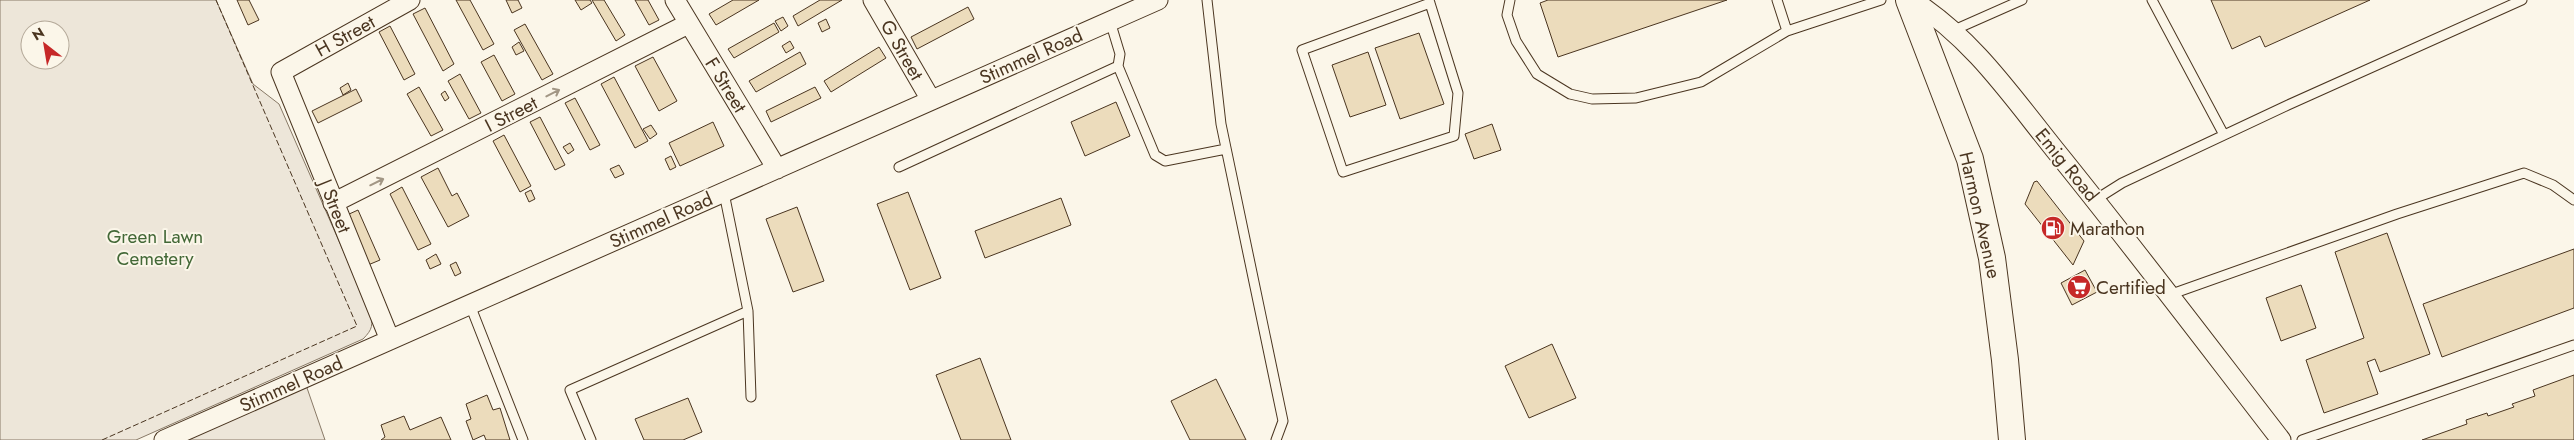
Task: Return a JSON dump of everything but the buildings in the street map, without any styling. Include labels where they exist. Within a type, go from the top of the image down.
[{"type":"main road","name":"Harmon Avenue","points":[[1910,0],[1970,160],[1992,258],[2006,360],[2012,440]]},
{"type":"street","name":"H Street","points":[[280,72],[410,0]]},
{"type":"street","name":"F Street","points":[[675,0],[777,169]]},
{"type":"street","name":"G Street","points":[[873,0],[931,100]]},
{"type":"street","name":"Stimmel Road","points":[[164,440],[1158,0]]},
{"type":"street","name":"Emig Road","points":[[1910,0],[1954,30],[1975,52],[2095,200],[2280,440]]},
{"type":"street","name":"I Street","points":[[333,203],[688,24]]},
{"type":"street","name":"J Street","points":[[280,72],[390,340]]},
{"type":"lane","points":[[1206,0],[1221,124],[1283,421],[1276,440]]},
{"type":"lane","points":[[1510,0],[1506,15],[1516,41],[1537,74],[1570,94],[1592,99],[1636,98],[1700,82],[1787,31],[1880,0]]},
{"type":"lane","points":[[1776,0],[1787,31]]},
{"type":"lane","points":[[1954,30],[2022,0]]},
{"type":"lane","points":[[2152,0],[2224,135]]},
{"type":"lane","points":[[2095,200],[2122,183],[2224,135],[2522,0]]},
{"type":"lane","points":[[1430,1],[1458,93],[1454,136],[1343,172],[1302,50],[1430,1]]},
{"type":"lane","points":[[1110,21],[1120,54],[1118,66],[1155,155],[1164,161],[1226,149]]},
{"type":"lane","points":[[899,167],[1118,66]]},
{"type":"lane","points":[[2169,295],[2397,214],[2524,173],[2553,185],[2574,200]]},
{"type":"lane","points":[[724,193],[748,311],[751,397]]},
{"type":"lane","points":[[470,305],[523,440]]},
{"type":"lane","points":[[591,440],[570,390],[748,311]]},
{"type":"lane","points":[[2302,440],[2574,345]]},
{"type":"green space","name":"Green Lawn Cemetery","points":[[0,0],[216,0],[253,84],[279,104],[370,312],[372,324],[369,332],[363,339],[136,440],[0,440]]},
{"type":"green space","points":[[306,385],[325,440],[185,440]]},
{"type":"fence","points":[[102,440],[357,326],[216,0]]},
{"type":"place","name":"Marathon","points":[[2053,228]]},
{"type":"place","name":"Certified","points":[[2079,287]]}]
